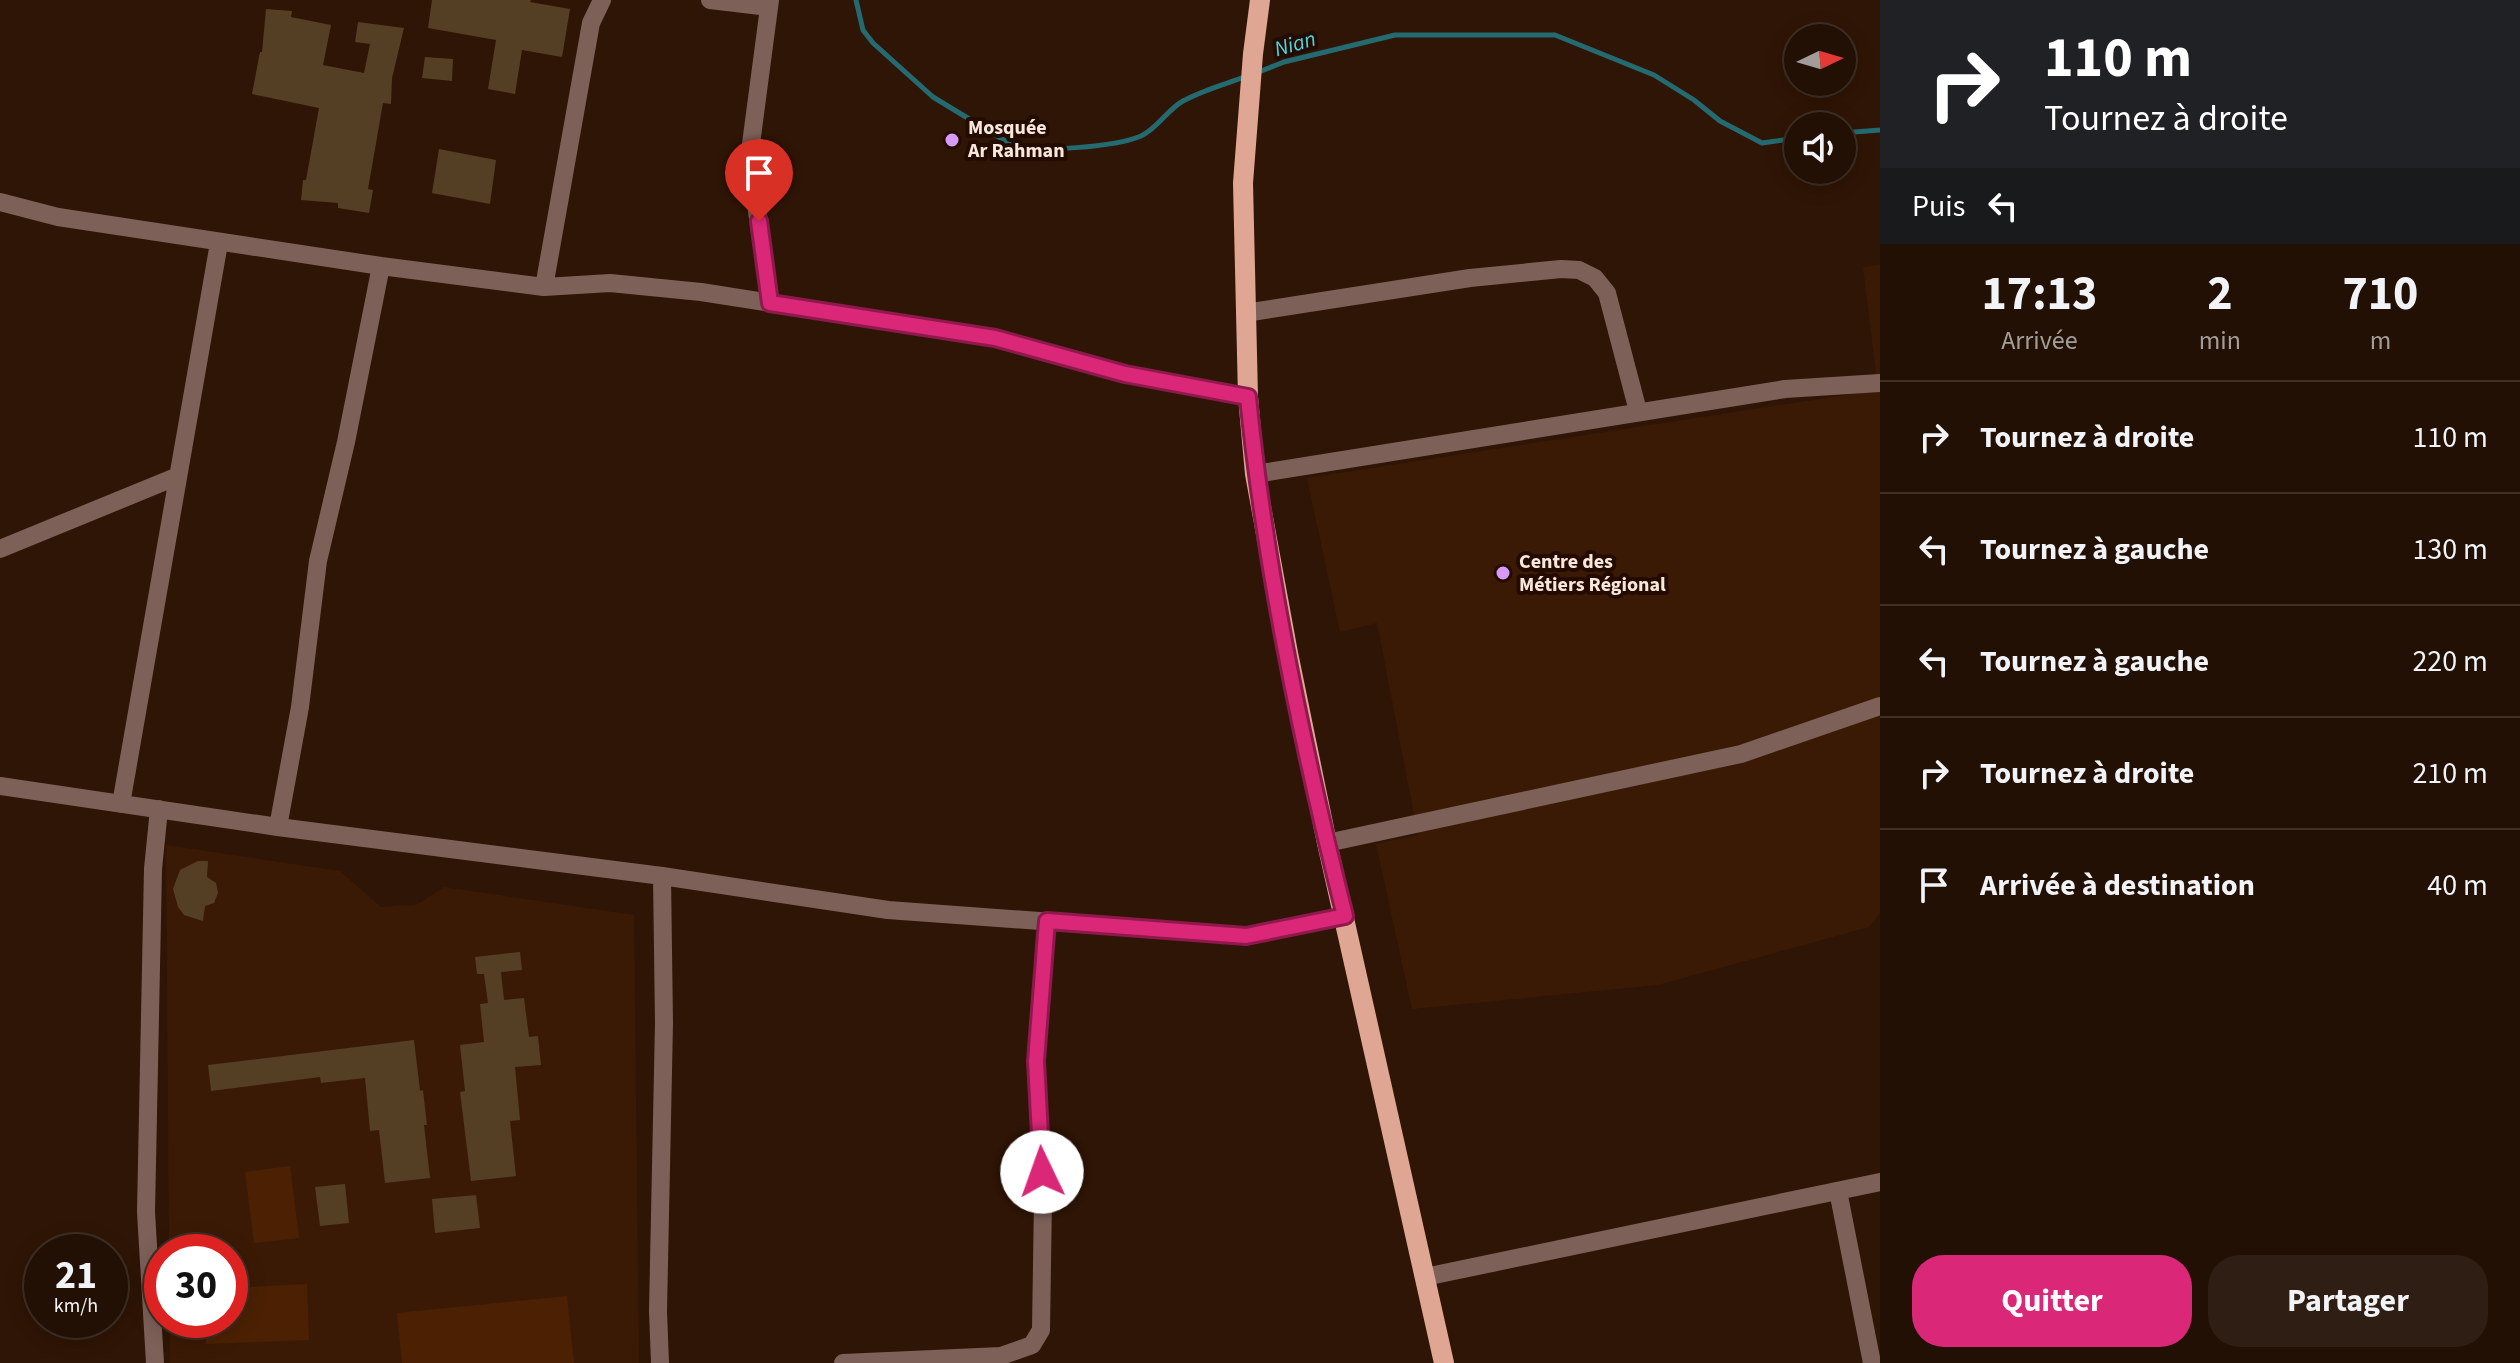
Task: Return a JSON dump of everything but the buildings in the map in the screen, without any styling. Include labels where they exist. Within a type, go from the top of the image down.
[{"type":"main road","points":[[1260,0],[1243,183],[1248,397],[1255,474],[1327,843],[1444,1363]]},
{"type":"street","points":[[544,287],[591,23],[602,0]]},
{"type":"street","points":[[710,0],[769,4],[751,144],[770,303]]},
{"type":"street","points":[[0,202],[58,217],[219,243],[544,287],[610,283],[701,292],[995,338],[1125,374],[1248,397]]},
{"type":"street","points":[[121,804],[219,243]]},
{"type":"street","points":[[278,827],[300,707],[318,561],[346,442],[381,266]]},
{"type":"street","points":[[1245,313],[1470,278],[1579,270],[1595,278],[1607,293],[1638,411]]},
{"type":"street","points":[[1255,474],[1785,389],[1880,383]]},
{"type":"street","points":[[0,549],[178,476]]},
{"type":"street","points":[[1327,843],[1741,754],[1880,706]]},
{"type":"street","points":[[0,786],[278,827],[662,876],[888,910],[1246,936],[1345,916]]},
{"type":"street","points":[[155,1363],[146,1212],[153,869],[159,809]]},
{"type":"street","points":[[660,1363],[658,1311],[664,1023],[662,876]]},
{"type":"street","points":[[843,1363],[1001,1356],[1032,1345],[1041,1330],[1043,1199],[1036,1061],[1047,921]]},
{"type":"street","points":[[1425,1277],[1880,1182]]},
{"type":"street","points":[[1838,1191],[1872,1363]]},
{"type":"shaded area","points":[[1880,265],[1880,913],[1869,927],[1658,985],[1412,1009],[1376,844],[1418,835],[1377,623],[1340,632],[1307,478],[1878,390],[1863,267]]},
{"type":"shaded area","points":[[166,845],[340,871],[381,907],[418,904],[444,887],[634,915],[639,1363],[170,1363],[170,1338],[248,1338],[248,1234],[169,1234]]},
{"type":"shaded area","points":[[290,1166],[299,1238],[254,1243],[245,1172]]},
{"type":"shaded area","points":[[307,1284],[309,1340],[206,1344],[206,1338],[248,1338],[248,1287]]},
{"type":"shaded area","points":[[567,1296],[574,1363],[402,1363],[397,1313]]},
{"type":"waterway","name":"Nian","points":[[856,0],[863,30],[873,43],[933,97],[1012,145],[1039,149],[1076,148],[1129,140],[1147,133],[1183,101],[1247,76]]},
{"type":"waterway","name":"Nian","points":[[1256,73],[1284,62],[1395,35],[1555,35],[1654,75],[1720,121],[1762,143],[1784,140]]},
{"type":"waterway","name":"Nian","points":[[1856,132],[1880,130]]},
{"type":"place","name":"Mosquée Ar Rahman","points":[[952,140]]},
{"type":"place","name":"Centre des Métiers Régional","points":[[1503,573]]},
{"type":"route","points":[[759,221],[770,303],[995,338],[1125,374],[1248,397],[1255,474],[1288,653],[1345,916],[1246,936],[1047,921],[1036,1061],[1042,1172]]}]
